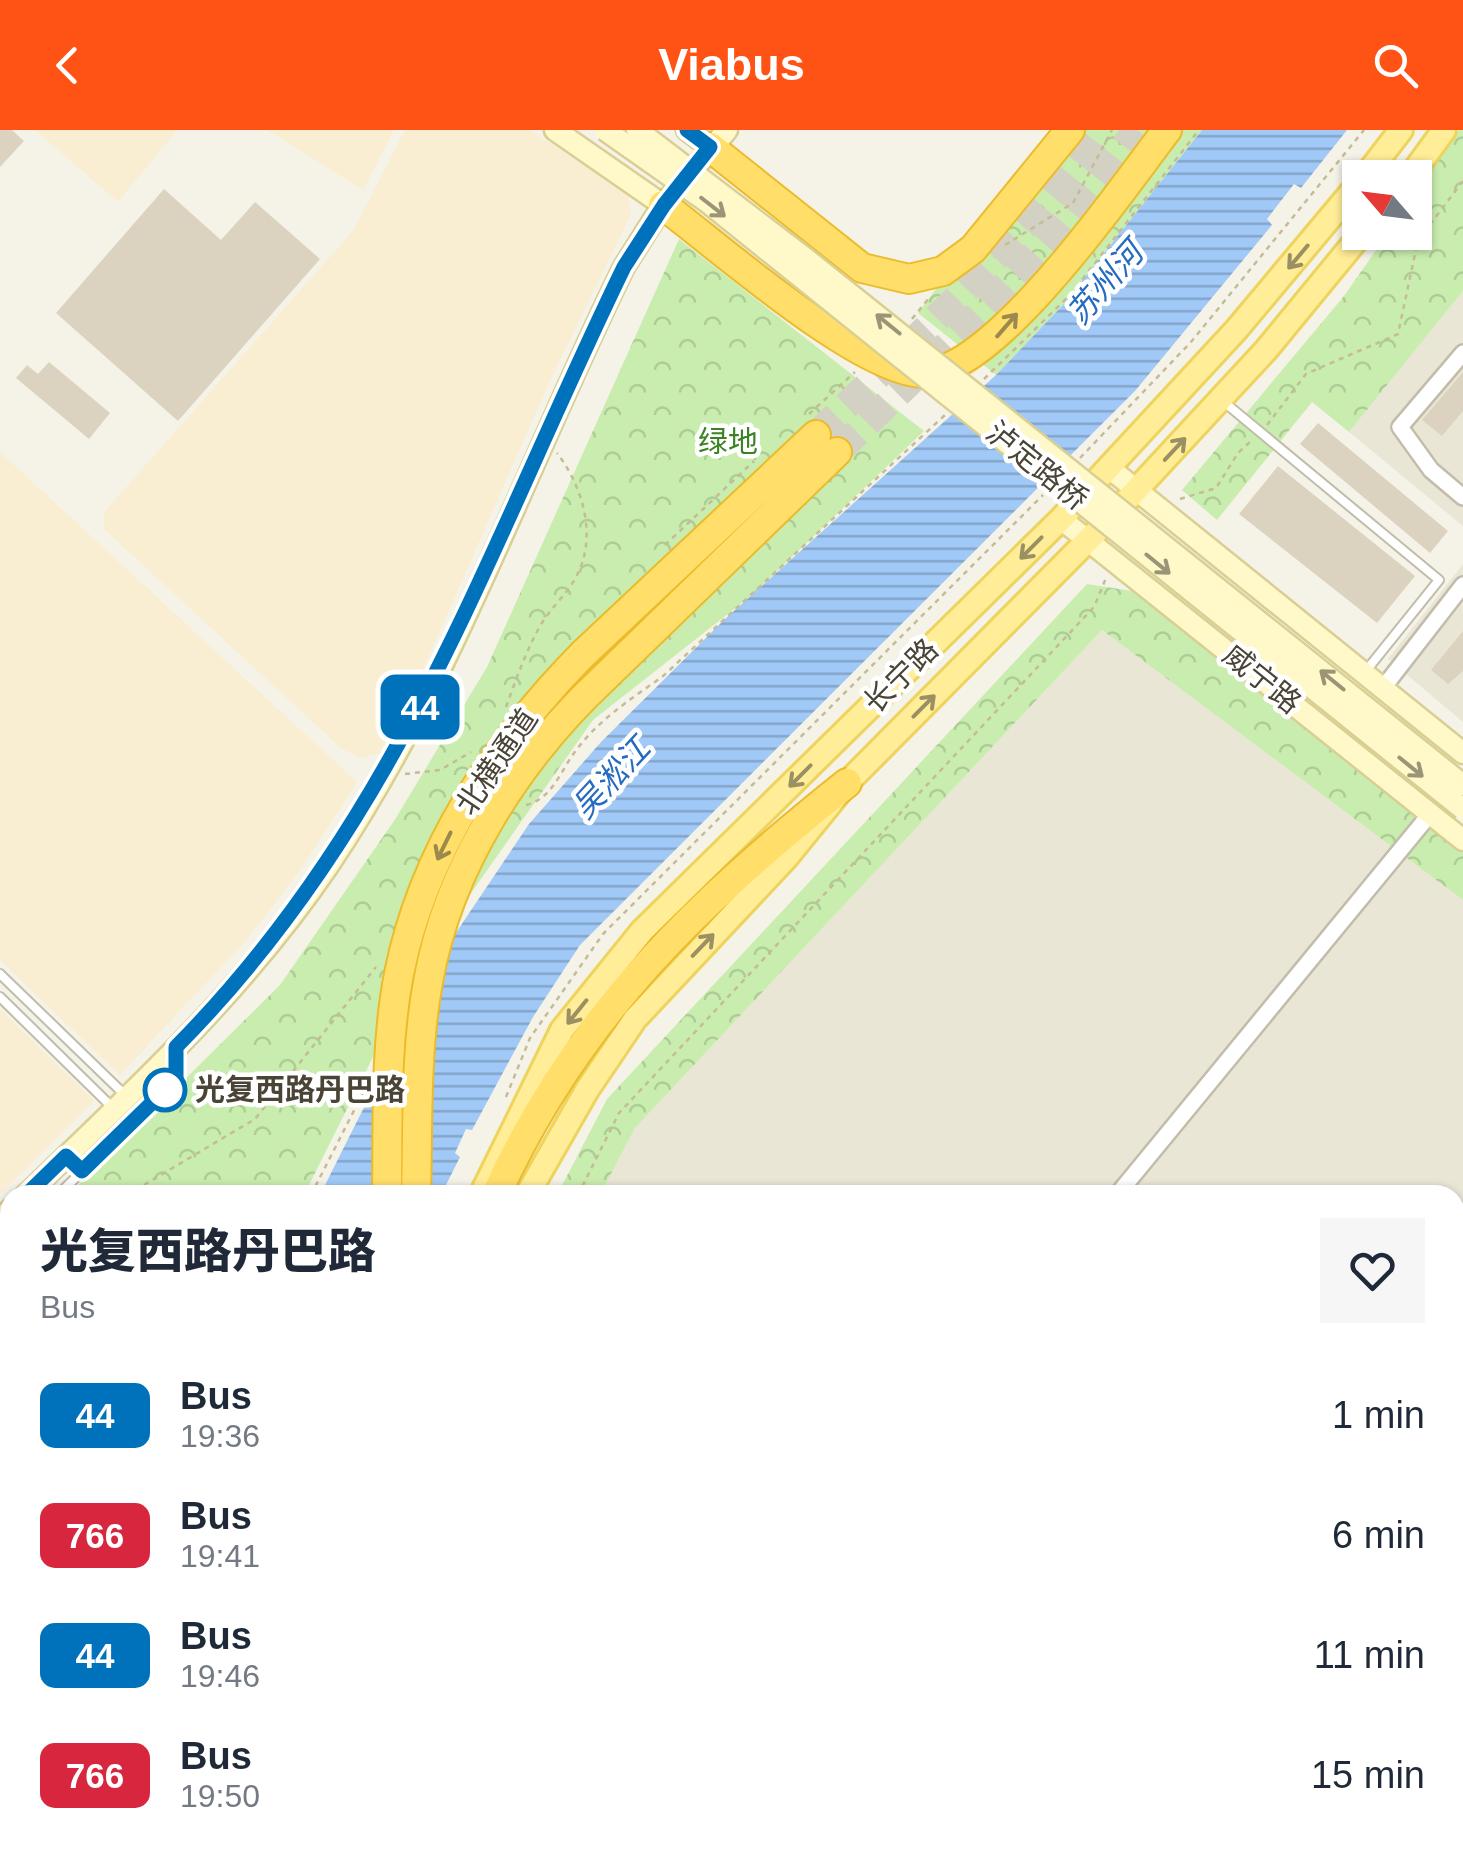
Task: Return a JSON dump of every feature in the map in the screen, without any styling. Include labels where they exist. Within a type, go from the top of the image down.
[{"type":"highway","points":[[719,138],[862,268],[909,279],[943,270],[973,249],[1070,130]]},
{"type":"highway","points":[[664,205],[851,347],[897,369],[922,373],[948,370],[992,342],[1167,130]]},
{"type":"highway","name":"北横通道","points":[[387,1185],[392,1023],[411,925],[443,848],[481,780],[522,722],[583,654],[827,444],[545,739],[469,860],[439,934],[422,1026],[416,1185]]},
{"type":"highway","points":[[501,1185],[556,1080],[589,1031],[684,925],[847,782]]},
{"type":"highway","points":[[484,1185],[503,1150]]},
{"type":"main road","points":[[554,130],[664,205]]},
{"type":"main road","name":"泸定路桥","points":[[606,130],[760,244],[1463,809]]},
{"type":"main road","name":"泸定路桥","points":[[636,130],[742,208],[1463,785]]},
{"type":"main road","points":[[41,1185],[74,1164],[120,1103],[283,929],[383,776],[473,600],[624,267],[664,205],[719,138],[687,130]]},
{"type":"main road","name":"长宁路","points":[[1378,160],[1401,130]]},
{"type":"main road","points":[[1422,160],[1444,130]]},
{"type":"main road","name":"长宁路","points":[[503,1150],[562,1030],[642,931],[1062,519],[1236,330],[1342,204]]},
{"type":"main road","name":"长宁路","points":[[532,1185],[587,1090],[635,1019],[786,858],[847,782],[1088,540],[1221,399],[1349,250]]},
{"type":"main road","points":[[1108,467],[1463,753]]},
{"type":"main road","name":"威宁路","points":[[1062,519],[1463,840]]},
{"type":"street","points":[[1463,352],[1400,426],[1431,470],[1463,496]]},
{"type":"street","points":[[1383,688],[1463,585]]},
{"type":"street","points":[[1125,1185],[1430,814]]},
{"type":"lane","points":[[1221,399],[1259,435],[1438,580],[1365,673]]},
{"type":"lane","points":[[0,974],[120,1103]]},
{"type":"lane","points":[[0,997],[120,1103]]},
{"type":"lane","points":[[63,1185],[74,1164],[176,1078],[176,1047]]},
{"type":"path","points":[[977,386],[1070,295],[1200,130]]},
{"type":"path","points":[[1068,469],[1191,342],[1364,130]]},
{"type":"path","points":[[1174,502],[1216,488],[1238,452],[1259,435],[1306,374],[1398,334],[1418,240],[1463,181]]},
{"type":"path","points":[[510,800],[529,806],[547,795],[578,748],[615,710],[662,677],[948,412]]},
{"type":"path","points":[[501,721],[538,629],[578,574],[583,552],[587,520],[582,499],[569,470],[546,438]]},
{"type":"path","points":[[500,1111],[530,1038],[603,934],[1055,483]]},
{"type":"path","points":[[583,1185],[619,1114],[1094,607],[1110,568]]},
{"type":"path","points":[[383,776],[440,770],[480,747]]},
{"type":"path","points":[[375,969],[377,982]]},
{"type":"path","points":[[316,1185],[368,1078]]},
{"type":"shaded area","points":[[35,130],[177,130],[118,202]]},
{"type":"shaded area","points":[[267,130],[394,130],[363,190]]},
{"type":"shaded area","points":[[405,130],[529,130],[628,192],[631,215],[552,376],[413,692],[379,753],[362,758],[342,749],[104,529],[104,512],[353,231]]},
{"type":"shaded area","points":[[1463,291],[1463,526],[1349,432]]},
{"type":"shaded area","points":[[0,452],[357,782],[303,866],[249,937],[120,1075],[0,960]]},
{"type":"shaded area","points":[[1463,564],[1463,722],[1388,659]]},
{"type":"shaded area","points":[[1102,630],[1463,900],[1463,1185],[605,1185],[635,1128]]},
{"type":"shaded area","points":[[0,1009],[94,1101],[9,1185],[0,1185]]},
{"type":"green space","points":[[1054,130],[1202,130],[1062,306],[996,375],[918,313]]},
{"type":"green space","points":[[1459,130],[1463,130],[1463,291],[1349,432],[1312,402],[1217,520],[1182,490],[1344,296],[1376,250],[1432,250],[1432,169]]},
{"type":"green space","name":"绿地","points":[[679,239],[924,431],[752,595],[593,720],[416,971],[309,1185],[78,1185],[280,985],[394,821],[487,667]]},
{"type":"green space","points":[[1087,584],[1132,591],[1463,853],[1463,900],[1102,630],[635,1128],[605,1185],[562,1185],[607,1099]]},
{"type":"water","points":[[1202,130],[1347,130],[1301,188],[1294,184],[1267,219],[1272,225],[1135,391],[580,945],[533,1017],[472,1130],[466,1129],[455,1153],[460,1157],[446,1185],[325,1185],[439,958],[529,824],[601,742],[725,619],[996,375],[1062,306]]},
{"type":"building","points":[[0,130],[12,130],[24,141],[0,167]]},
{"type":"building","points":[[164,189],[221,240],[255,202],[320,259],[178,421],[56,313]]},
{"type":"building","points":[[49,362],[110,413],[89,439],[16,378],[27,365],[38,374]]},
{"type":"building","points":[[1463,372],[1463,411],[1442,436],[1422,420]]},
{"type":"building","points":[[1318,423],[1448,531],[1430,553],[1300,444]]},
{"type":"building","points":[[1278,466],[1415,576],[1377,623],[1239,514]]},
{"type":"building","points":[[1463,631],[1463,671],[1448,684],[1431,670]]},
{"type":"tunnel","points":[[816,435],[1003,251],[1103,130]]},
{"type":"tunnel","points":[[837,452],[1031,257],[1137,130]]},
{"type":"bus line","name":"44","points":[[36,1185],[66,1156],[82,1171],[176,1078],[176,1047],[234,988],[283,929],[347,835],[383,776],[473,600],[624,267],[664,205],[710,147],[687,130]]},
{"type":"place","name":"光复西路丹巴路","points":[[165,1090]]},
{"type":"water label","name":"苏州河","points":[[1105,283]]},
{"type":"water label","name":"吴淞江","points":[[611,778]]}]
